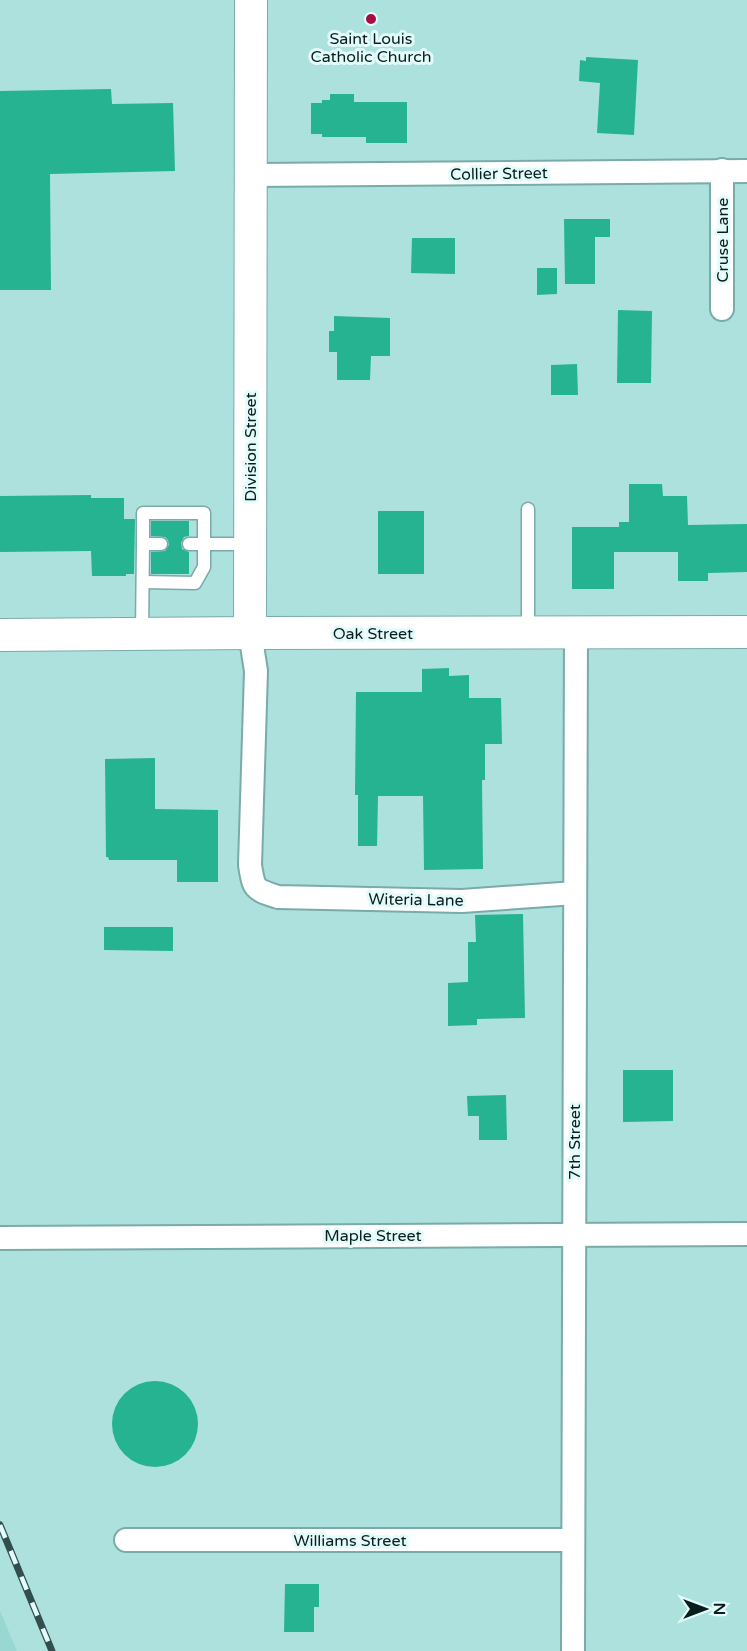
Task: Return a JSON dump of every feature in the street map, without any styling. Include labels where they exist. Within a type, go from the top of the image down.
[{"type":"main road","name":"Division Street","points":[[250,633],[251,0]]},
{"type":"main road","name":"Oak Street","points":[[0,635],[747,632]]},
{"type":"street","name":"Cruse Lane","points":[[722,170],[722,309]]},
{"type":"street","name":"Collier Street","points":[[251,175],[747,171]]},
{"type":"street","name":"Division Street","points":[[250,633],[256,671],[250,865],[253,882],[258,891]]},
{"type":"street","name":"7th Street","points":[[573,1651],[576,633]]},
{"type":"street","name":"Witeria Lane","points":[[258,891],[278,897],[462,901],[575,893]]},
{"type":"street","name":"Maple Street","points":[[0,1238],[747,1234]]},
{"type":"street","name":"Williams Street","points":[[126,1540],[573,1540]]},
{"type":"lane","points":[[528,509],[528,633]]},
{"type":"lane","points":[[142,634],[143,513],[204,513],[204,567],[195,583],[143,582]]},
{"type":"lane","points":[[143,544],[161,544]]},
{"type":"lane","points":[[189,544],[250,544]]},
{"type":"shaded area","points":[[0,1611],[17,1651],[0,1651]]},
{"type":"building","points":[[586,57],[638,60],[634,135],[597,133],[600,83],[579,81],[580,60],[586,61]]},
{"type":"building","points":[[111,89],[112,104],[173,103],[175,171],[50,174],[51,290],[0,290],[0,91]]},
{"type":"building","points":[[330,94],[354,94],[354,102],[407,102],[407,143],[366,143],[366,137],[322,137],[322,134],[311,134],[311,103],[330,100]]},
{"type":"building","points":[[564,219],[610,219],[610,237],[595,237],[595,284],[565,284]]},
{"type":"building","points":[[412,238],[455,238],[455,274],[411,273]]},
{"type":"building","points":[[537,268],[557,268],[557,294],[537,295]]},
{"type":"building","points":[[618,310],[652,311],[651,383],[617,383]]},
{"type":"building","points":[[334,316],[390,318],[390,356],[371,356],[370,380],[337,380],[337,352],[329,352],[329,331],[334,331]]},
{"type":"building","points":[[577,364],[578,395],[551,395],[551,365]]},
{"type":"building","points":[[629,484],[662,484],[663,496],[687,496],[688,525],[747,524],[747,572],[708,573],[708,581],[678,581],[678,552],[614,552],[614,589],[572,589],[572,527],[619,527],[619,522],[629,522]]},
{"type":"building","points":[[91,495],[91,498],[124,498],[124,519],[135,519],[134,574],[92,576],[91,551],[0,552],[0,496]]},
{"type":"building","points":[[378,511],[424,511],[424,574],[378,574]]},
{"type":"building","points":[[151,521],[189,521],[189,536],[184,537],[181,543],[182,549],[189,552],[189,574],[151,574],[151,552],[165,551],[169,545],[165,537],[151,536]]},
{"type":"building","points":[[449,668],[449,676],[469,675],[469,698],[501,698],[502,744],[485,744],[485,780],[482,780],[483,869],[424,870],[423,796],[378,796],[377,846],[358,846],[358,795],[355,795],[356,692],[422,692],[422,669]]},
{"type":"building","points":[[155,758],[155,809],[218,810],[218,882],[177,882],[177,860],[109,860],[106,857],[105,759]]},
{"type":"building","points":[[523,914],[525,1018],[477,1019],[477,1025],[448,1026],[448,983],[468,982],[468,942],[476,942],[475,915]]},
{"type":"building","points":[[104,927],[173,927],[173,951],[104,950]]},
{"type":"building","points":[[623,1070],[673,1070],[673,1121],[623,1122]]},
{"type":"building","points":[[506,1095],[507,1140],[479,1140],[479,1116],[468,1116],[467,1096]]},
{"type":"building","points":[[155,1381],[179,1388],[191,1400],[198,1424],[191,1448],[179,1460],[155,1467],[131,1460],[119,1448],[112,1424],[119,1400],[131,1388]]},
{"type":"building","points":[[285,1584],[319,1584],[319,1607],[314,1607],[314,1632],[284,1632]]},
{"type":"railway","points":[[0,1525],[52,1651]]},
{"type":"place","name":"Saint Louis Catholic Church","points":[[371,19]]}]
